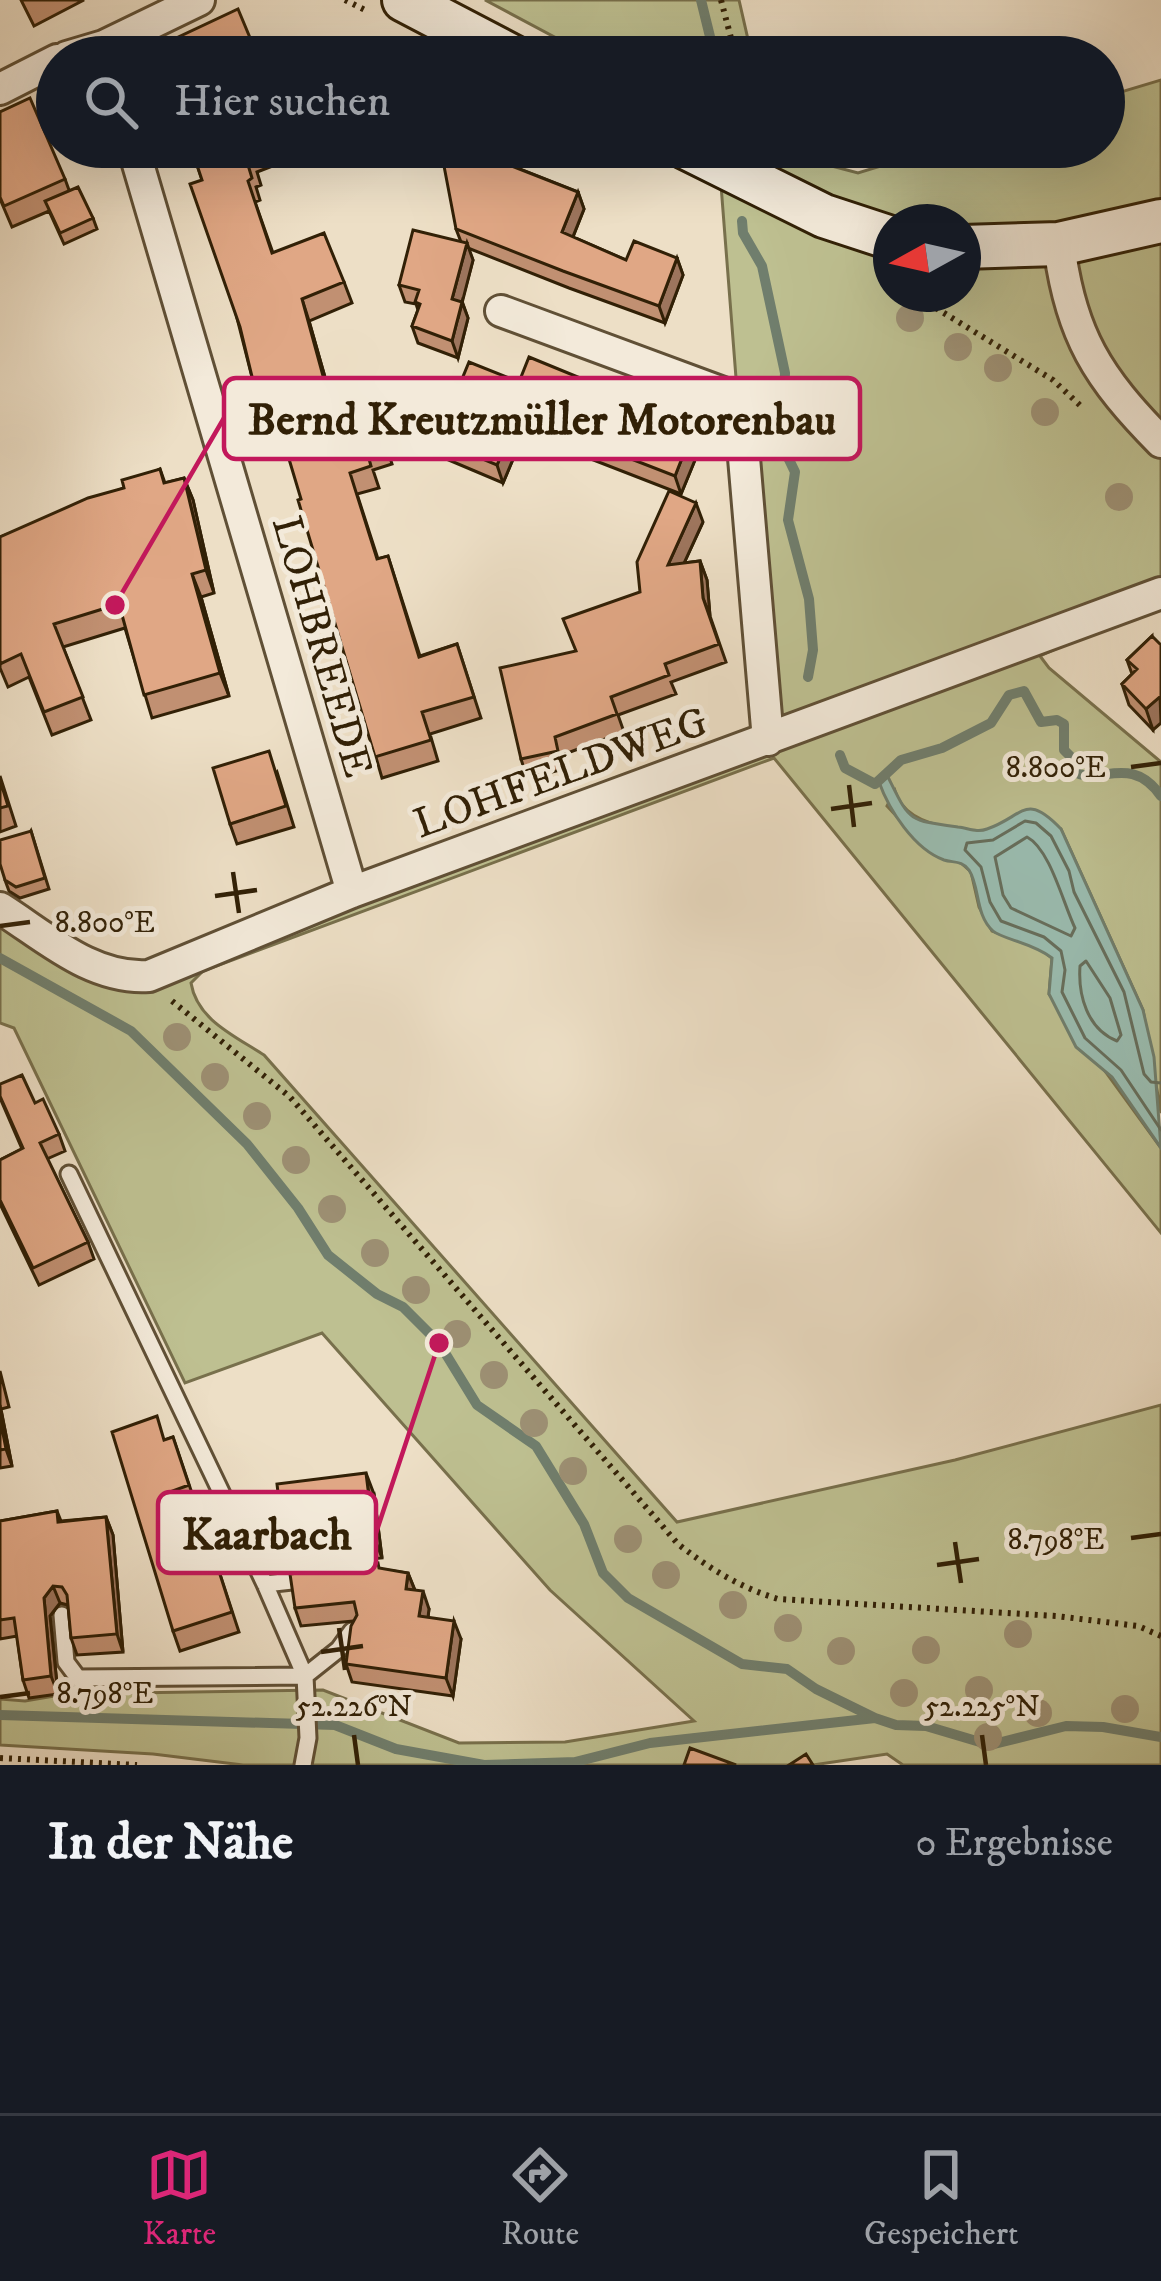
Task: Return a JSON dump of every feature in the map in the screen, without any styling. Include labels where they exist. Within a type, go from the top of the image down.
[{"type":"street","points":[[133,36],[199,0]]},
{"type":"street","points":[[404,0],[473,36]]},
{"type":"street","points":[[0,89],[36,71]]},
{"type":"street","name":"LOHBREEDE","points":[[140,168],[352,892]]},
{"type":"street","points":[[758,168],[824,216],[873,232]]},
{"type":"street","points":[[981,246],[1060,244],[1161,221]]},
{"type":"street","points":[[1060,244],[1066,298],[1096,368],[1161,442]]},
{"type":"street","points":[[501,311],[739,399],[768,740]]},
{"type":"street","name":"LOHFELDWEG","points":[[149,976],[352,892],[1161,593]]},
{"type":"street","points":[[0,908],[103,973],[149,976]]},
{"type":"lane","points":[[69,1174],[265,1584],[307,1684],[308,1738],[303,1765]]},
{"type":"lane","points":[[265,1584],[328,1576]]},
{"type":"lane","points":[[62,1615],[66,1662],[78,1678],[307,1684],[352,1631]]},
{"type":"path","points":[[722,0],[731,36]]},
{"type":"path","points":[[943,312],[1053,380],[1084,409]]},
{"type":"path","points":[[149,976],[186,1016],[290,1097],[678,1544],[716,1573],[778,1599],[1056,1616],[1138,1626],[1161,1636]]},
{"type":"path","points":[[0,1758],[137,1765]]},
{"type":"green space","points":[[485,0],[739,0],[747,36],[553,36]]},
{"type":"green space","points":[[1161,80],[1161,602],[1040,656],[1161,762],[1161,1113],[1143,1010],[1061,829],[993,831],[943,826],[905,808],[895,791],[887,806],[930,852],[961,863],[971,872],[979,907],[992,931],[1039,948],[1052,958],[1049,994],[1161,1148],[1161,1233],[774,758],[203,971],[191,983],[209,1017],[264,1055],[677,1522],[955,1460],[1161,1405],[1161,1765],[903,1765],[887,1754],[813,1765],[243,1765],[0,1745],[0,1699],[25,1701],[66,1694],[323,1690],[459,1743],[565,1742],[694,1721],[550,1590],[322,1333],[185,1383],[14,1028],[0,1023],[0,895],[110,960],[148,961],[763,725],[723,168],[839,168],[858,173],[874,168],[1125,168],[1125,91]]},
{"type":"water","points":[[887,775],[906,810],[919,820],[980,831],[1031,809],[1061,829],[1143,1010],[1154,1057],[1161,1148],[1112,1077],[1076,1047],[1049,994],[1052,958],[993,931],[983,917],[969,870],[933,855],[896,816],[879,782]]},
{"type":"building","points":[[238,9],[249,36],[181,36]]},
{"type":"building","points":[[30,98],[36,112],[36,168],[60,168],[65,179],[4,206],[0,197],[0,112]]},
{"type":"building","points":[[198,168],[249,168],[252,178],[248,181],[272,253],[324,233],[344,282],[302,299],[332,409],[370,398],[384,443],[366,448],[371,466],[350,473],[377,559],[388,556],[419,657],[457,644],[474,697],[422,712],[431,740],[375,757],[298,500],[289,459],[297,457],[274,383],[255,389],[240,327],[190,184],[202,180]]},
{"type":"building","points":[[444,168],[517,168],[578,192],[562,232],[626,260],[634,241],[677,258],[659,306],[456,229]]},
{"type":"building","points":[[78,187],[93,218],[60,233],[45,201]]},
{"type":"building","points":[[413,230],[467,243],[452,299],[462,302],[452,341],[412,326],[420,304],[415,302],[419,290],[399,285]]},
{"type":"building","points":[[529,357],[695,425],[675,476],[518,415],[497,465],[437,440],[469,362],[519,382]]},
{"type":"building","points":[[160,469],[164,483],[184,478],[206,570],[192,574],[220,673],[144,695],[119,604],[54,624],[83,697],[44,712],[21,654],[0,664],[0,537],[88,498],[124,488],[122,480]]},
{"type":"building","points":[[669,491],[696,503],[668,565],[700,561],[703,598],[719,644],[665,664],[669,675],[611,697],[617,714],[555,737],[558,751],[521,759],[500,668],[576,651],[563,619],[640,592],[637,562]]},
{"type":"building","points":[[1152,636],[1161,645],[1161,696],[1146,709],[1122,684],[1137,669],[1127,660]]},
{"type":"building","points":[[269,751],[286,806],[230,824],[213,768]]},
{"type":"building","points":[[0,780],[8,806],[0,808]]},
{"type":"building","points":[[31,831],[45,878],[16,887],[5,880],[0,840]]},
{"type":"building","points":[[22,1075],[35,1103],[43,1099],[59,1134],[40,1143],[88,1242],[33,1268],[0,1200],[0,1160],[23,1148],[0,1096],[0,1084]]},
{"type":"building","points":[[157,1416],[164,1440],[173,1437],[189,1485],[170,1492],[195,1571],[217,1565],[232,1612],[173,1631],[112,1432]]},
{"type":"building","points":[[0,1418],[6,1449],[0,1450]]},
{"type":"building","points":[[366,1473],[374,1537],[284,1545],[277,1484]]},
{"type":"building","points":[[57,1511],[58,1522],[106,1517],[117,1634],[71,1638],[67,1595],[62,1587],[53,1586],[44,1598],[51,1676],[23,1680],[14,1618],[0,1620],[0,1521]]},
{"type":"building","points":[[378,1563],[379,1568],[408,1573],[406,1589],[423,1591],[419,1616],[454,1621],[446,1678],[346,1664],[357,1615],[354,1602],[295,1608],[290,1574]]},
{"type":"building","points":[[690,1748],[736,1765],[684,1765]]},
{"type":"building","points":[[806,1754],[813,1765],[789,1765]]},
{"type":"waterway","points":[[701,0],[710,36]]},
{"type":"waterway","points":[[742,221],[743,233],[762,266],[785,373],[782,445],[795,472],[788,520],[809,599],[813,650],[808,677]]},
{"type":"waterway","points":[[840,755],[845,768],[875,784],[901,760],[942,748],[991,723],[1009,695],[1024,691],[1041,722],[1064,724],[1064,750],[1071,757],[1072,770],[1092,776],[1137,776],[1161,796]]},
{"type":"waterway","points":[[0,958],[131,1031],[247,1144],[328,1255],[377,1294],[403,1307],[439,1343],[477,1405],[536,1446],[584,1524],[603,1573],[628,1598],[742,1664],[787,1669],[875,1718]]},
{"type":"waterway","points":[[0,1715],[335,1725],[396,1749],[484,1765],[575,1762],[650,1743],[875,1718],[896,1725],[926,1726],[990,1745],[1066,1726],[1161,1737]]},
{"type":"place","name":"Bernd Kreutzmüller Motorenbau","points":[[115,605]]},
{"type":"place","name":"Kaarbach","points":[[439,1343]]}]
